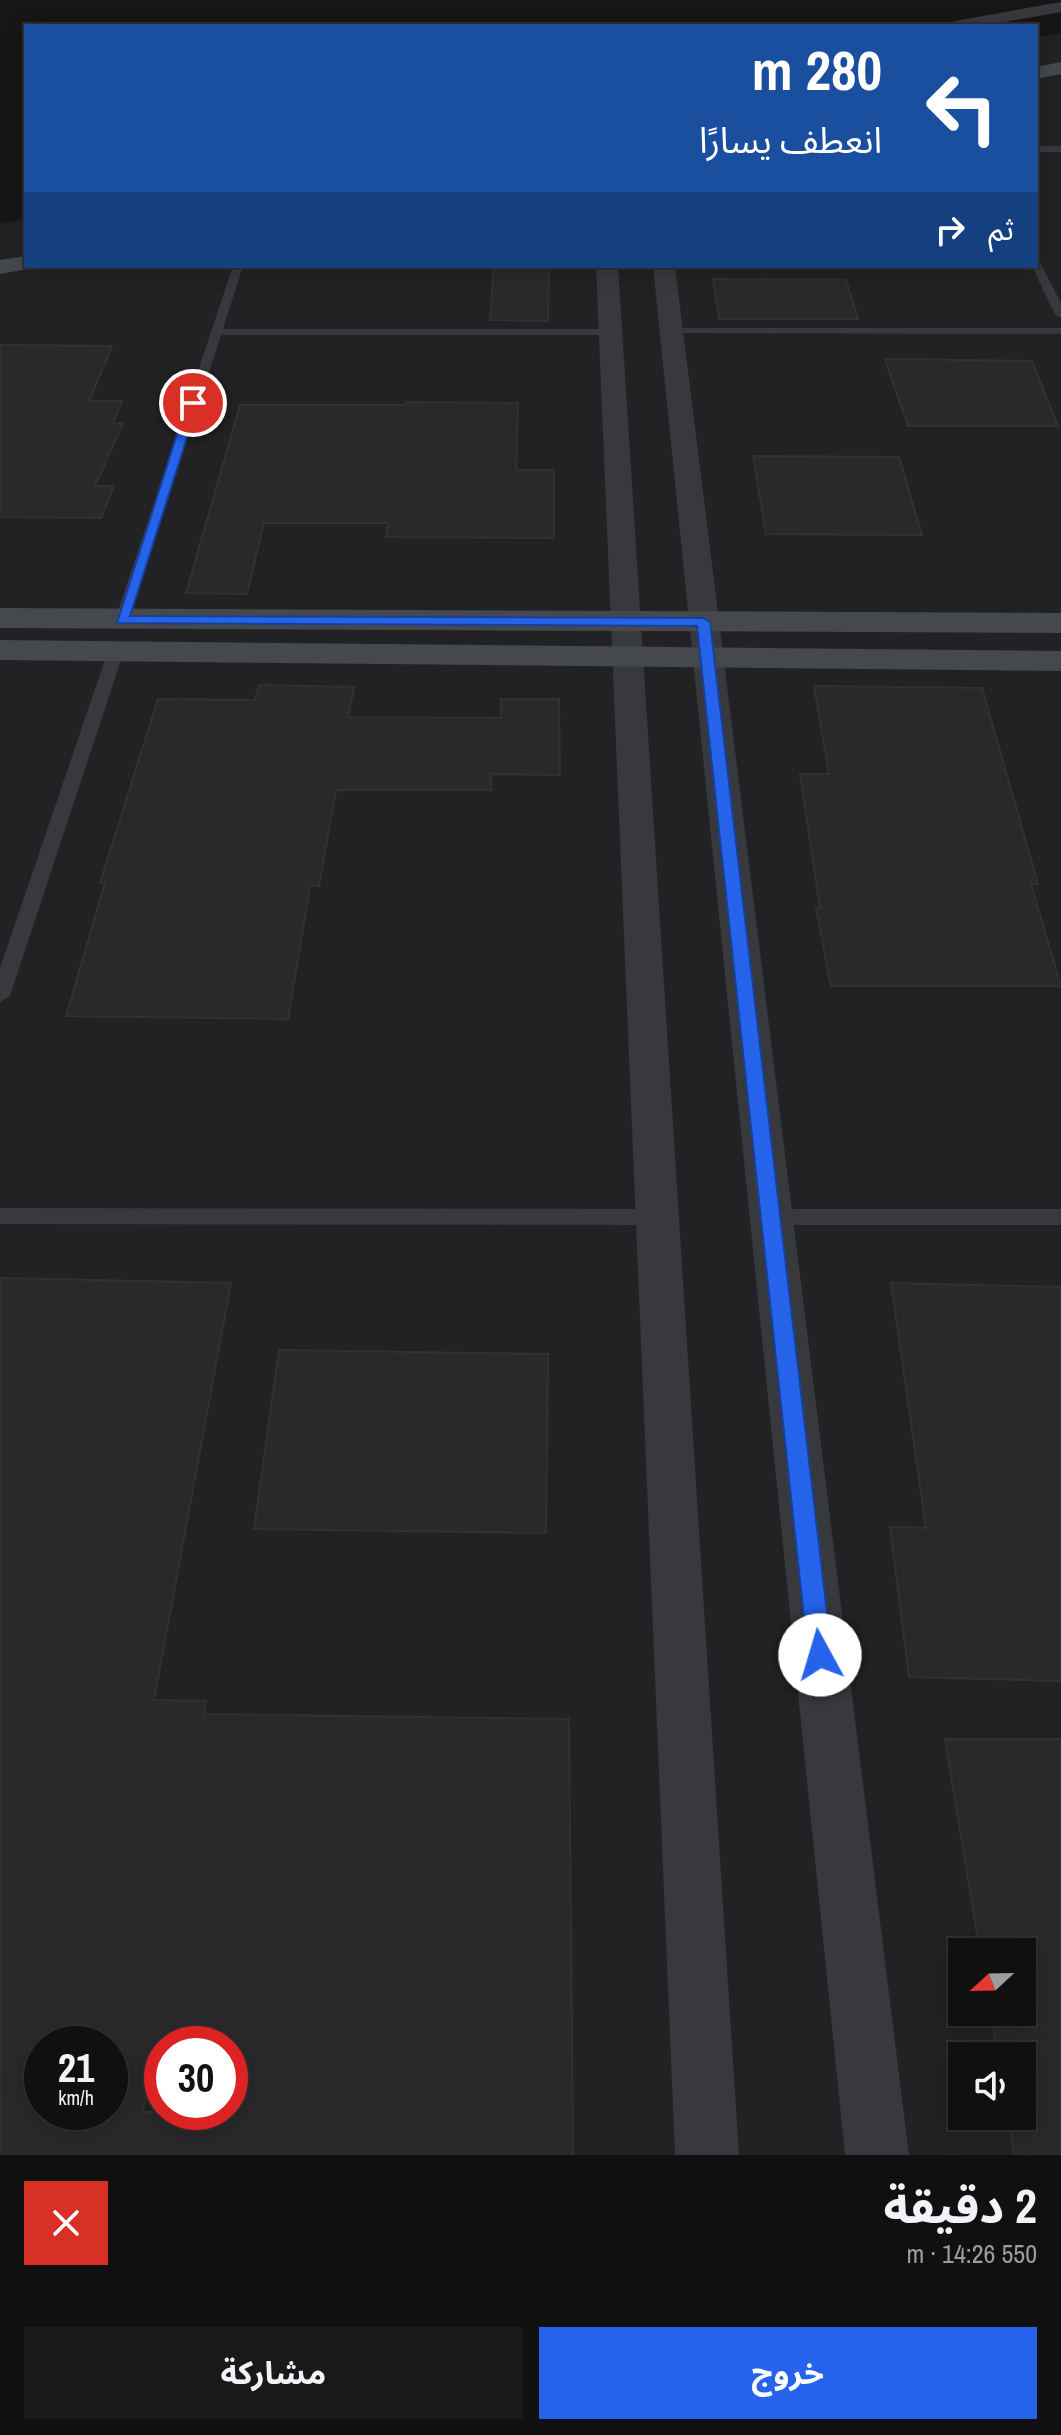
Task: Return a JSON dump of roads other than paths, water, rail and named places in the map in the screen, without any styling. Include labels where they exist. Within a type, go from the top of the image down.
[{"type":"street","points":[[966,24],[1061,7]]},
{"type":"street","points":[[1038,57],[1061,52]]},
{"type":"street","points":[[1038,73],[1061,68]]},
{"type":"street","points":[[0,267],[24,263]]},
{"type":"street","points":[[607,268],[608,332],[707,2155]]},
{"type":"street","points":[[664,268],[877,2155]]},
{"type":"street","points":[[0,618],[119,636]]},
{"type":"street","points":[[0,650],[119,636],[705,640],[1061,623]]},
{"type":"street","points":[[705,640],[1061,661]]},
{"type":"lane","points":[[1038,149],[1061,149]]},
{"type":"lane","points":[[0,996],[237,268]]},
{"type":"lane","points":[[1038,268],[1061,315]]},
{"type":"lane","points":[[671,330],[1061,331]]},
{"type":"lane","points":[[216,332],[608,332]]},
{"type":"lane","points":[[0,1216],[656,1217]]},
{"type":"lane","points":[[771,1217],[1061,1217]]}]
